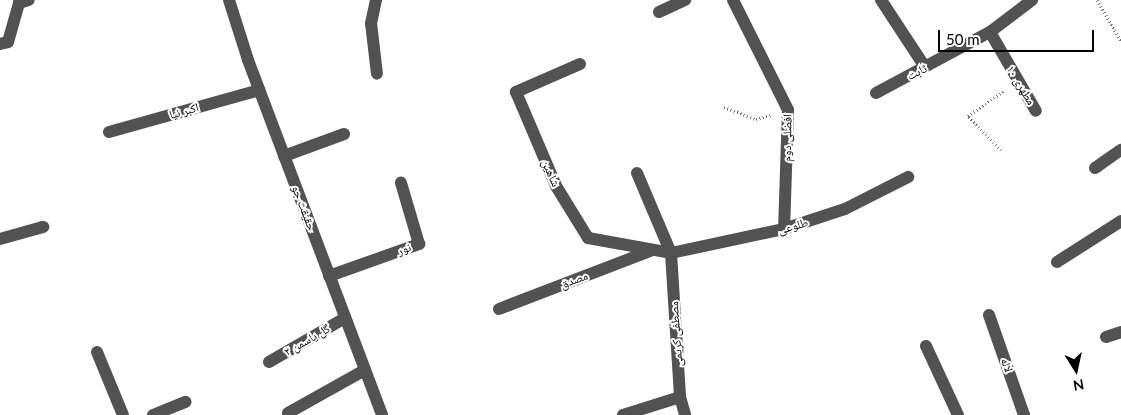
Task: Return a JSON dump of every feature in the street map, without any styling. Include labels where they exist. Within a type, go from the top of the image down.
[{"type":"street","points":[[0,44],[8,42],[19,3],[29,0]]},
{"type":"street","name":"حقیقت جو","points":[[229,0],[259,90],[382,415]]},
{"type":"street","points":[[376,0],[371,23],[377,74]]},
{"type":"street","points":[[659,12],[685,0]]},
{"type":"street","name":"افضلی دوم","points":[[733,0],[788,110],[784,229]]},
{"type":"street","points":[[882,0],[925,68]]},
{"type":"street","name":"ثابت","points":[[876,94],[990,32],[1032,0]]},
{"type":"street","name":"مطهری ۱۰","points":[[990,32],[1036,111]]},
{"type":"street","name":"شاهین","points":[[580,64],[516,92],[556,186],[588,238],[650,251],[671,253]]},
{"type":"street","name":"اکبر نیا","points":[[109,132],[259,90]]},
{"type":"street","points":[[284,156],[344,134]]},
{"type":"street","points":[[1095,168],[1121,150]]},
{"type":"street","name":"مصطفی کریمی","points":[[637,173],[671,253],[680,397],[685,415]]},
{"type":"street","name":"طلوعی","points":[[671,253],[784,229],[845,209],[908,177]]},
{"type":"street","name":"نور","points":[[329,276],[419,244],[401,183]]},
{"type":"street","points":[[1057,262],[1121,221]]},
{"type":"street","points":[[0,239],[43,227]]},
{"type":"street","name":"مصدق","points":[[498,309],[650,251]]},
{"type":"street","name":"لاله","points":[[989,315],[1024,415]]},
{"type":"street","name":"گل یاسمن ۲","points":[[269,362],[345,318]]},
{"type":"street","points":[[1106,337],[1121,332]]},
{"type":"street","points":[[926,346],[958,415]]},
{"type":"street","points":[[97,352],[123,415]]},
{"type":"street","points":[[288,414],[365,370]]},
{"type":"street","points":[[623,415],[680,397]]},
{"type":"street","points":[[153,415],[186,402]]},
{"type":"path","points":[[1097,0],[1121,41]]},
{"type":"path","points":[[1001,150],[968,116],[1018,81]]},
{"type":"path","points":[[724,107],[756,119],[788,110]]}]
